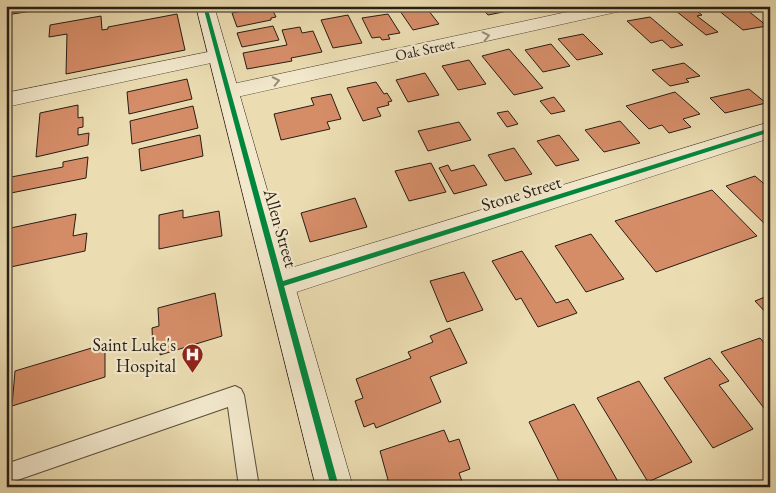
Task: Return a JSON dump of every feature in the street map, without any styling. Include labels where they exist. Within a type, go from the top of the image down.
[{"type":"street","name":"Allen Street","points":[[205,6],[335,487]]},
{"type":"street","name":"Oak Street","points":[[228,92],[621,6]]},
{"type":"street","points":[[6,100],[218,56]]},
{"type":"street","name":"Stone Street","points":[[281,284],[770,130]]},
{"type":"lane","points":[[6,474],[235,395],[248,487]]},
{"type":"building","points":[[6,6],[32,6],[32,11],[6,15]]},
{"type":"building","points":[[123,6],[145,6],[123,11]]},
{"type":"building","points":[[425,6],[439,24],[413,30],[400,11]]},
{"type":"building","points":[[480,6],[510,6],[513,10],[488,15]]},
{"type":"building","points":[[713,6],[742,6],[767,26],[743,30]]},
{"type":"building","points":[[266,7],[267,10],[272,9],[276,17],[271,18],[271,20],[237,27],[232,13]]},
{"type":"building","points":[[693,8],[702,15],[697,16],[718,32],[706,35],[676,11]]},
{"type":"building","points":[[177,14],[185,50],[66,74],[67,34],[49,37],[50,25],[101,16],[102,30],[108,29],[108,27]]},
{"type":"building","points":[[388,14],[400,33],[388,35],[390,39],[372,38],[362,18]]},
{"type":"building","points":[[348,15],[362,43],[333,48],[321,20]]},
{"type":"building","points":[[650,17],[683,45],[671,48],[662,40],[651,43],[627,21]]},
{"type":"building","points":[[273,26],[279,40],[242,47],[237,33]]},
{"type":"building","points":[[300,27],[302,33],[313,31],[322,52],[291,58],[292,61],[247,69],[243,53],[287,45],[282,30]]},
{"type":"building","points":[[583,34],[603,54],[577,60],[558,39]]},
{"type":"building","points":[[551,44],[570,66],[543,72],[525,50]]},
{"type":"building","points":[[509,49],[543,88],[514,95],[482,56]]},
{"type":"building","points":[[469,60],[486,84],[458,90],[442,66]]},
{"type":"building","points":[[684,63],[700,76],[686,79],[689,82],[670,86],[652,70]]},
{"type":"building","points":[[425,73],[439,95],[408,102],[396,80]]},
{"type":"building","points":[[187,79],[192,99],[129,114],[127,92]]},
{"type":"building","points":[[376,82],[384,94],[387,93],[392,101],[388,102],[389,105],[377,108],[381,116],[363,121],[347,88]]},
{"type":"building","points":[[749,89],[766,103],[725,113],[710,98]]},
{"type":"building","points":[[675,92],[700,114],[683,119],[691,127],[669,133],[662,125],[649,129],[626,106]]},
{"type":"building","points":[[331,94],[341,119],[327,122],[330,129],[281,140],[274,114],[314,105],[311,98]]},
{"type":"building","points":[[554,97],[565,111],[551,114],[540,101]]},
{"type":"building","points":[[78,105],[78,118],[83,117],[83,127],[78,128],[78,135],[89,133],[88,145],[36,157],[40,113]]},
{"type":"building","points":[[193,106],[198,128],[132,144],[130,121]]},
{"type":"building","points":[[508,111],[518,124],[507,127],[497,113]]},
{"type":"building","points":[[620,121],[640,143],[604,152],[585,130]]},
{"type":"building","points":[[459,122],[471,140],[428,151],[418,131]]},
{"type":"building","points":[[200,135],[203,156],[141,171],[139,149]]},
{"type":"building","points":[[559,135],[579,160],[556,166],[537,141]]},
{"type":"building","points":[[514,148],[532,174],[505,181],[488,155]]},
{"type":"building","points":[[88,157],[86,178],[6,194],[6,178],[63,167],[63,162]]},
{"type":"building","points":[[431,163],[446,192],[409,201],[395,171]]},
{"type":"building","points":[[448,165],[451,171],[474,165],[487,185],[454,194],[439,168]]},
{"type":"building","points":[[755,176],[770,189],[770,229],[726,186]]},
{"type":"building","points":[[712,190],[757,236],[656,272],[615,221]]},
{"type":"building","points":[[355,198],[367,227],[310,242],[301,213]]},
{"type":"building","points":[[183,210],[183,218],[219,211],[222,236],[159,249],[159,215]]},
{"type":"building","points":[[76,214],[73,236],[87,233],[85,251],[6,268],[6,229]]},
{"type":"building","points":[[591,234],[624,279],[586,292],[555,246]]},
{"type":"building","points":[[522,251],[556,303],[568,299],[577,313],[538,327],[521,298],[516,300],[492,261]]},
{"type":"building","points":[[464,272],[483,310],[447,322],[430,281]]},
{"type":"building","points":[[215,293],[222,336],[160,355],[160,349],[153,351],[152,328],[159,326],[158,308]]},
{"type":"building","points":[[770,295],[770,317],[755,301]]},
{"type":"building","points":[[450,328],[467,363],[430,377],[441,402],[376,428],[374,423],[364,427],[355,401],[363,398],[356,379],[411,358],[408,352],[433,342],[430,336]]},
{"type":"building","points":[[760,338],[770,350],[770,416],[721,352]]},
{"type":"building","points":[[105,344],[105,377],[12,406],[15,371]]},
{"type":"building","points":[[710,358],[729,381],[719,385],[753,429],[713,448],[664,378]]},
{"type":"building","points":[[639,381],[692,462],[648,482],[597,398]]},
{"type":"building","points":[[574,404],[621,487],[562,487],[529,422]]},
{"type":"building","points":[[444,430],[449,442],[459,439],[470,469],[459,473],[464,487],[390,487],[380,451]]},
{"type":"cycle path","points":[[205,6],[335,487]]},
{"type":"cycle path","points":[[281,284],[770,130]]},
{"type":"place","name":"Saint Luke's Hospital","points":[[192,373]]}]
